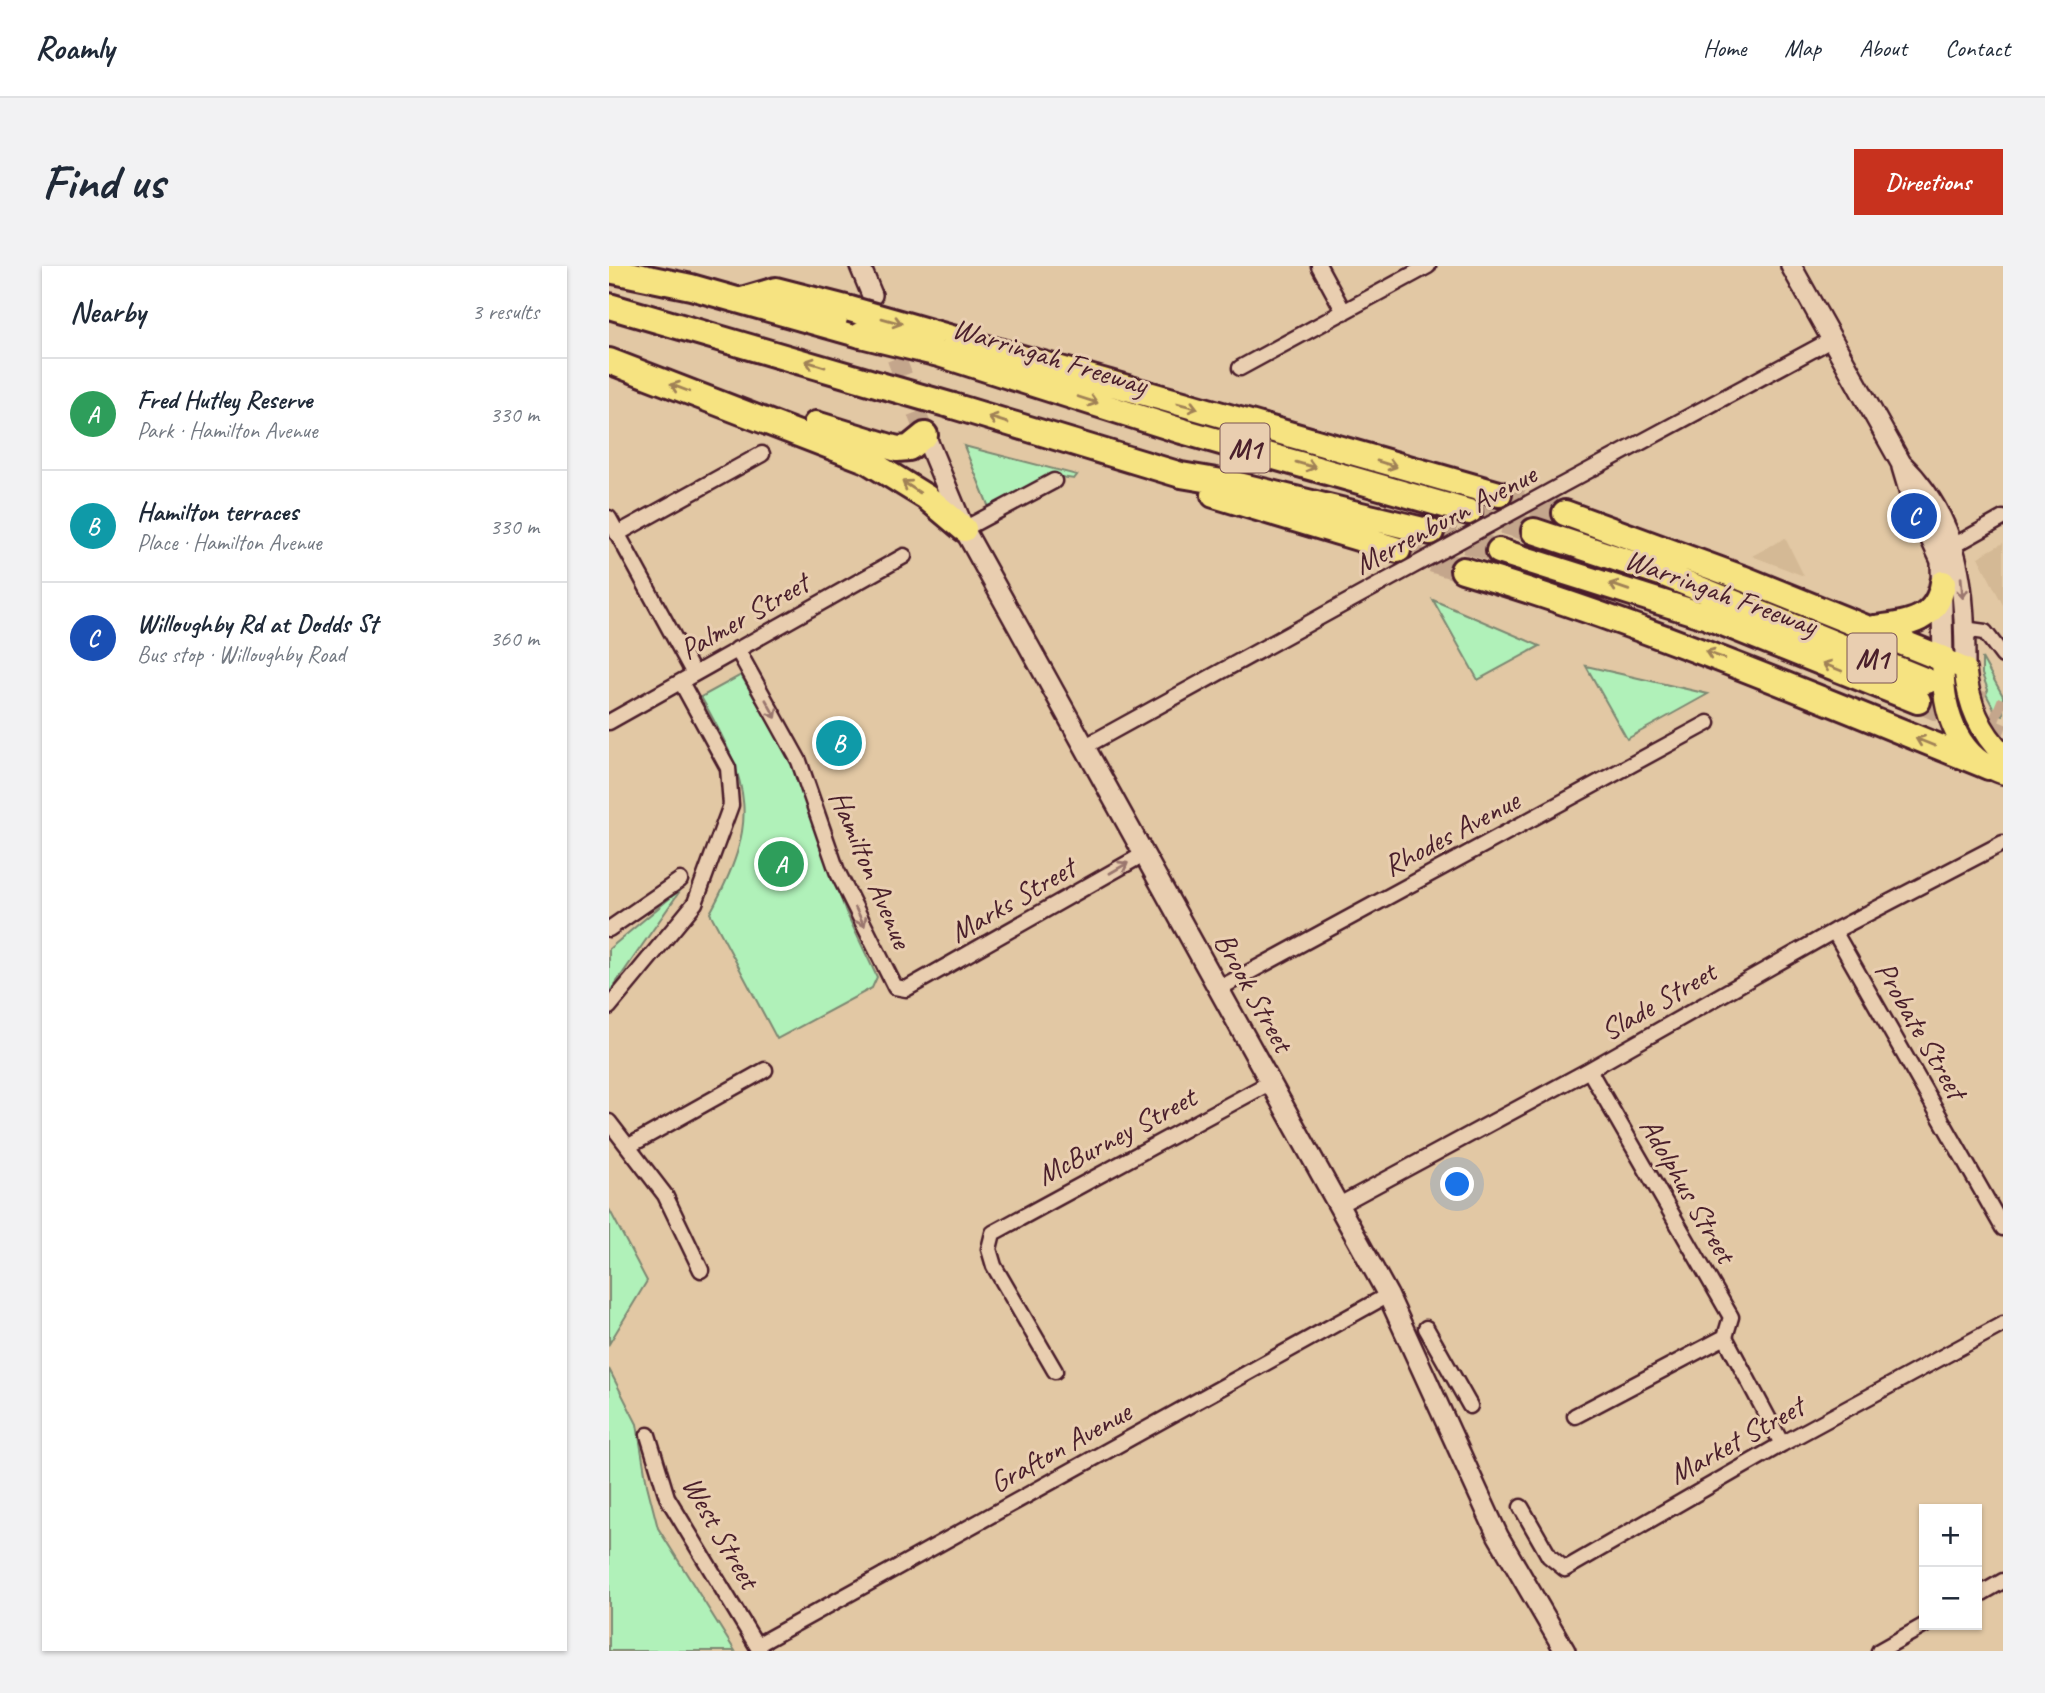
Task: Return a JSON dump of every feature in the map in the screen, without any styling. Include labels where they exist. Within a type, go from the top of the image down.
[{"type":"highway","name":"Warringah Freeway","points":[[609,270],[741,300],[861,335],[936,343],[1182,431],[1469,512]]},
{"type":"highway","points":[[741,300],[776,290],[850,309],[936,343],[1499,494]]},
{"type":"highway","name":"M1","points":[[609,306],[746,343],[1181,475],[1260,490],[1431,532]]},
{"type":"highway","points":[[609,361],[744,411],[882,468],[926,497],[964,529]]},
{"type":"highway","points":[[744,411],[762,407],[897,449],[913,446],[925,435]]},
{"type":"highway","points":[[1181,475],[1195,490],[1398,550]]},
{"type":"highway","points":[[1565,513],[1871,628],[1954,664]]},
{"type":"highway","name":"Warringah Freeway","points":[[1499,551],[1607,582],[1923,691],[1661,573],[1534,531]]},
{"type":"highway","points":[[1463,569],[1575,604],[1998,765]]},
{"type":"highway","points":[[1871,628],[1921,619],[1936,606],[1943,583]]},
{"type":"main road","points":[[860,266],[872,295]]},
{"type":"main road","points":[[1791,266],[1901,463],[1922,486],[1946,549],[1961,573],[1964,629],[1944,695],[1953,724],[1971,755],[1998,765]]},
{"type":"main road","name":"Brook Street","points":[[925,435],[964,529],[1388,1295],[1498,1536],[1565,1651]]},
{"type":"main road","points":[[1946,549],[1943,583],[1954,664],[1998,765]]},
{"type":"main road","points":[[1974,713],[2003,732]]},
{"type":"street","points":[[1319,266],[1344,312]]},
{"type":"street","points":[[1240,368],[1428,266]]},
{"type":"street","name":"Merrenburn Avenue","points":[[1084,747],[1832,340]]},
{"type":"street","points":[[617,534],[762,454]]},
{"type":"street","points":[[964,529],[1054,481]]},
{"type":"street","points":[[1946,549],[2003,518]]},
{"type":"street","points":[[609,519],[694,674]]},
{"type":"street","name":"Palmer Street","points":[[609,722],[904,556]]},
{"type":"street","points":[[1964,629],[1985,632],[2003,656]]},
{"type":"street","name":"Hamilton Avenue","points":[[737,649],[800,761],[837,871],[888,976],[895,987],[906,989]]},
{"type":"street","points":[[609,1007],[695,903],[731,805],[728,768],[681,682]]},
{"type":"street","name":"Rhodes Avenue","points":[[1218,989],[1708,723]]},
{"type":"street","name":"Slade Street","points":[[1339,1205],[1590,1070],[1834,932],[2003,843]]},
{"type":"street","name":"Marks Street","points":[[906,989],[1144,854]]},
{"type":"street","points":[[609,929],[680,880]]},
{"type":"street","name":"Probate Street","points":[[1834,932],[2003,1228]]},
{"type":"street","points":[[629,1146],[765,1070]]},
{"type":"street","name":"Adolphus Street","points":[[1590,1070],[1731,1317],[1725,1338],[1782,1444]]},
{"type":"street","name":"McBurney Street","points":[[1055,1371],[994,1266],[990,1240],[1001,1227],[1271,1082]]},
{"type":"street","points":[[609,1122],[666,1195],[701,1270]]},
{"type":"street","name":"Grafton Avenue","points":[[758,1648],[1388,1295]]},
{"type":"street","name":"Market Street","points":[[1521,1507],[1549,1556],[1565,1569],[1782,1444],[2003,1324]]},
{"type":"street","points":[[1426,1328],[1470,1406]]},
{"type":"street","points":[[1575,1416],[1725,1338]]},
{"type":"street","points":[[1429,1381],[1451,1373]]},
{"type":"street","name":"West Street","points":[[648,1435],[667,1497],[758,1648]]},
{"type":"street","points":[[1982,1593],[2003,1581]]},
{"type":"street","points":[[1879,1651],[1919,1628]]},
{"type":"shaded area","points":[[1785,538],[1804,576],[1752,556]]},
{"type":"shaded area","points":[[2003,543],[2003,605],[1978,557]]},
{"type":"green space","points":[[964,446],[1077,475],[1074,479],[1054,476],[990,510]]},
{"type":"green space","points":[[1433,600],[1540,646],[1478,680]]},
{"type":"green space","points":[[1982,658],[2003,696],[2003,715],[1995,711],[1986,694],[1988,690],[1982,674]]},
{"type":"green space","points":[[1586,666],[1708,694],[1627,739]]},
{"type":"green space","points":[[741,675],[790,760],[846,912],[877,977],[872,988],[777,1039],[710,913],[737,853],[743,828],[743,804],[731,756],[701,697]]},
{"type":"green space","points":[[682,888],[609,993],[609,949]]},
{"type":"green space","points":[[609,1209],[647,1281],[609,1344]]},
{"type":"green space","points":[[609,1369],[637,1424],[647,1485],[658,1528],[735,1651],[609,1651]]},
{"type":"tunnel","points":[[886,331],[925,435]]},
{"type":"tunnel","points":[[1499,494],[1565,513]]},
{"type":"tunnel","points":[[1469,512],[1534,531]]},
{"type":"tunnel","points":[[1431,532],[1499,551]]},
{"type":"tunnel","points":[[1398,550],[1463,570]]},
{"type":"tunnel","points":[[1927,681],[2003,712]]},
{"type":"tunnel","points":[[1918,701],[2003,736]]},
{"type":"place","name":"Willoughby Rd at Dodds St","points":[[1914,516]]},
{"type":"place","name":"Hamilton terraces","points":[[839,743]]},
{"type":"place","name":"Fred Hutley Reserve","points":[[781,864]]}]
